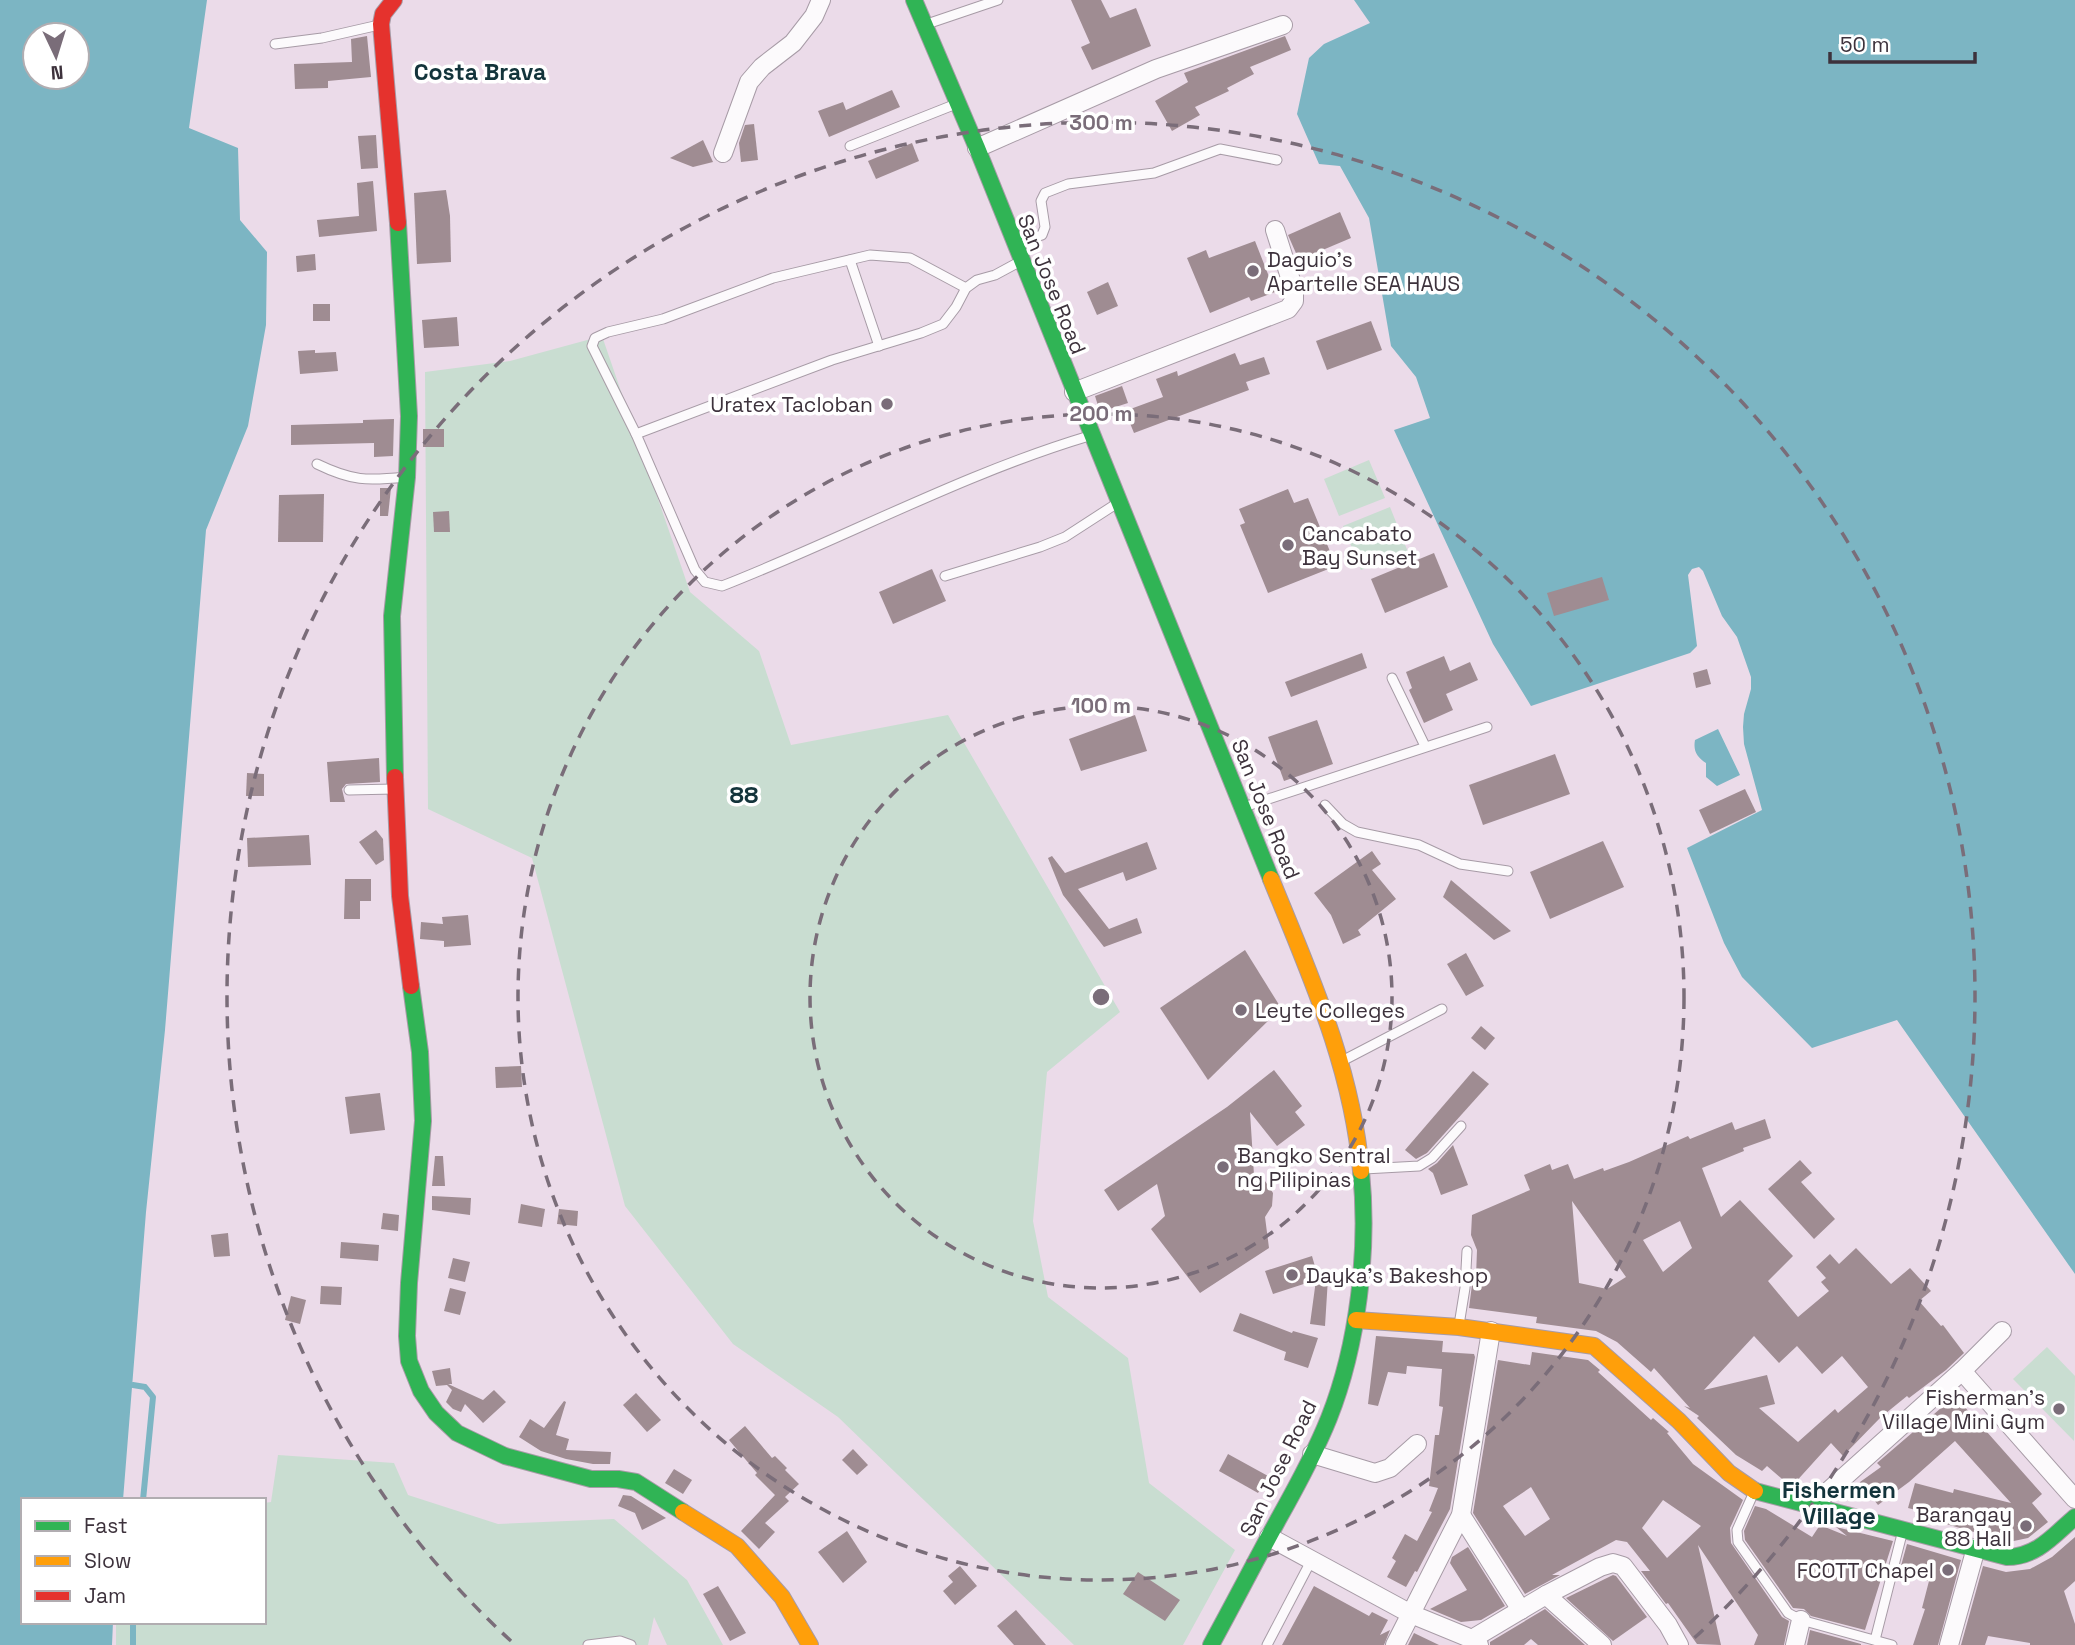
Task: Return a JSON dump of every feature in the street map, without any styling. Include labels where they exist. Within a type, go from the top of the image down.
[{"type":"street","points":[[394,0],[383,14],[381,24],[401,257],[409,416],[407,477],[392,616],[394,789],[405,951],[420,1052],[422,1121],[407,1336],[409,1361],[421,1391],[436,1413],[457,1433],[505,1456],[591,1479],[636,1482],[737,1546],[782,1597],[810,1645]]},
{"type":"street","points":[[723,153],[749,82],[762,67],[793,43],[814,16],[821,0]]},
{"type":"street","name":"San Jose Road","points":[[914,0],[977,148],[1013,244],[1329,1022],[1343,1061],[1363,1169],[1363,1266],[1356,1320],[1329,1417],[1211,1645]]},
{"type":"street","points":[[977,148],[1156,69],[1283,25]]},
{"type":"street","points":[[1074,392],[1289,309],[1294,301],[1294,290],[1275,230]]},
{"type":"street","points":[[1356,1320],[1458,1327],[1594,1346],[1679,1420],[1729,1473],[1755,1491],[2020,1559],[2032,1555],[2075,1517]]},
{"type":"street","points":[[1395,1645],[1461,1515],[1491,1331]]},
{"type":"street","points":[[1813,1505],[1962,1371],[2002,1331]]},
{"type":"street","points":[[1962,1371],[2075,1499]]},
{"type":"street","points":[[1312,1454],[1375,1473],[1390,1468],[1417,1444]]},
{"type":"street","points":[[1461,1515],[1521,1610]]},
{"type":"street","points":[[1269,1537],[1411,1614],[1476,1642],[1546,1595],[1613,1563],[1623,1566],[1668,1625],[1679,1645]]},
{"type":"street","points":[[1949,1645],[1976,1548]]},
{"type":"street","points":[[1546,1595],[1602,1645]]},
{"type":"street","points":[[1795,1645],[1801,1620]]},
{"type":"lane","points":[[924,25],[998,0]]},
{"type":"lane","points":[[275,44],[322,38],[381,24]]},
{"type":"lane","points":[[850,146],[958,104]]},
{"type":"lane","points":[[1013,244],[1042,235],[1045,227],[1041,201],[1045,193],[1068,184],[1154,173],[1220,149],[1277,160]]},
{"type":"lane","points":[[966,288],[909,258],[870,255],[773,278],[663,319],[594,338],[592,346],[636,434],[695,569],[705,582],[722,586],[1052,447],[1091,436]]},
{"type":"lane","points":[[850,260],[879,346]]},
{"type":"lane","points":[[636,434],[832,360],[943,324],[966,288],[977,280],[995,275],[1020,261]]},
{"type":"lane","points":[[317,464],[345,477],[379,480],[407,477]]},
{"type":"lane","points":[[945,576],[1065,537],[1118,503]]},
{"type":"lane","points":[[1392,678],[1425,746]]},
{"type":"lane","points":[[1242,807],[1487,727]]},
{"type":"lane","points":[[349,790],[394,789]]},
{"type":"lane","points":[[1325,805],[1343,824],[1357,832],[1419,845],[1460,864],[1508,871]]},
{"type":"lane","points":[[1343,1061],[1442,1009]]},
{"type":"lane","points":[[1363,1169],[1419,1166],[1432,1158],[1461,1126]]},
{"type":"lane","points":[[1458,1327],[1465,1289],[1467,1251]]},
{"type":"lane","points":[[1755,1491],[1737,1530],[1738,1542],[1788,1613],[1801,1620],[1892,1645]]},
{"type":"lane","points":[[1875,1640],[1903,1528]]},
{"type":"lane","points":[[1268,1645],[1311,1561]]},
{"type":"lane","points":[[588,1645],[620,1641],[631,1645]]},
{"type":"green space","points":[[602,336],[690,592],[759,651],[791,745],[948,715],[1120,1012],[1047,1072],[1033,1221],[1048,1297],[1128,1358],[1149,1483],[1235,1550],[1183,1645],[1074,1645],[838,1417],[733,1344],[625,1206],[532,858],[428,809],[425,372],[510,361]]},
{"type":"green space","points":[[1369,460],[1385,498],[1339,516],[1324,479]]},
{"type":"green space","points":[[1390,507],[1408,552],[1361,570],[1343,526]]},
{"type":"green space","name":"Fisherman's Village Mini Gym","points":[[2047,1347],[2075,1376],[2074,1441],[2013,1379]]},
{"type":"green space","points":[[278,1455],[394,1463],[408,1495],[498,1524],[614,1519],[687,1580],[723,1645],[667,1645],[654,1617],[648,1645],[116,1645],[116,1624],[266,1624],[266,1503],[271,1502]]},
{"type":"water","points":[[0,0],[207,0],[189,128],[238,148],[240,220],[267,252],[266,325],[248,426],[206,530],[123,1498],[21,1498],[21,1624],[113,1624],[112,1645],[0,1645]]},
{"type":"water","points":[[1354,0],[2075,0],[2075,1274],[1897,1020],[1812,1048],[1742,977],[1724,943],[1687,848],[1762,810],[1744,744],[1744,714],[1751,689],[1751,677],[1737,637],[1722,616],[1703,571],[1699,567],[1692,569],[1688,575],[1697,646],[1690,653],[1531,706],[1493,644],[1394,430],[1430,418],[1416,377],[1391,346],[1369,218],[1340,166],[1319,164],[1297,114],[1309,58],[1324,44],[1370,23]]},
{"type":"water","points":[[1718,729],[1740,775],[1717,786],[1706,777],[1706,763],[1696,753],[1695,740]]},
{"type":"building","points":[[1071,0],[1101,0],[1110,18],[1136,8],[1151,46],[1092,70],[1081,47],[1090,43]]},
{"type":"building","points":[[367,36],[371,77],[328,81],[328,88],[295,89],[294,64],[352,62],[351,39]]},
{"type":"building","points":[[1285,36],[1291,50],[1250,67],[1254,74],[1227,88],[1229,91],[1195,107],[1200,115],[1172,131],[1155,101],[1188,82],[1184,73]]},
{"type":"building","points":[[892,90],[900,107],[829,137],[818,111],[843,102],[846,110]]},
{"type":"building","points":[[754,124],[758,160],[741,162],[739,143],[745,125]]},
{"type":"building","points":[[376,135],[378,168],[361,169],[358,136]]},
{"type":"building","points":[[703,140],[713,162],[693,167],[670,158]]},
{"type":"building","points":[[912,143],[919,161],[876,179],[868,161]]},
{"type":"building","points":[[373,181],[377,231],[319,237],[317,220],[359,216],[357,183]]},
{"type":"building","points":[[446,190],[450,216],[451,262],[417,264],[414,193]]},
{"type":"building","points":[[1340,212],[1351,238],[1299,260],[1288,235]]},
{"type":"building","points":[[1255,241],[1275,292],[1251,301],[1249,297],[1210,313],[1187,258],[1206,250],[1209,258]]},
{"type":"building","points":[[315,254],[316,270],[297,272],[296,256]]},
{"type":"building","points":[[1108,282],[1118,306],[1097,315],[1087,292]]},
{"type":"building","points":[[313,304],[330,304],[330,321],[313,321]]},
{"type":"building","points":[[457,317],[459,346],[424,348],[422,320]]},
{"type":"building","points":[[1371,321],[1382,350],[1327,370],[1316,341]]},
{"type":"building","points":[[315,350],[315,353],[336,352],[338,371],[300,374],[298,351]]},
{"type":"building","points":[[1235,353],[1240,365],[1264,357],[1270,374],[1246,382],[1249,390],[1134,433],[1125,411],[1163,397],[1156,379],[1177,371],[1178,376]]},
{"type":"building","points":[[1122,386],[1128,403],[1100,412],[1095,396]]},
{"type":"building","points":[[394,419],[393,456],[374,457],[374,443],[291,445],[291,425],[363,423],[363,420]]},
{"type":"building","points":[[423,429],[444,429],[444,447],[423,447]]},
{"type":"building","points":[[380,488],[391,488],[388,516],[380,516]]},
{"type":"building","name":"Cancabato Bay Sunset","points":[[1288,489],[1294,503],[1308,498],[1336,566],[1268,593],[1240,525],[1245,523],[1239,509]]},
{"type":"building","points":[[324,494],[323,542],[278,542],[279,495]]},
{"type":"building","points":[[449,511],[450,532],[434,532],[433,512]]},
{"type":"building","points":[[1434,553],[1448,587],[1385,613],[1371,579]]},
{"type":"building","points":[[932,569],[946,601],[893,624],[879,592]]},
{"type":"building","points":[[1602,577],[1609,600],[1554,616],[1547,593]]},
{"type":"building","points":[[1362,653],[1367,668],[1291,697],[1285,682]]},
{"type":"building","points":[[1444,656],[1450,671],[1470,662],[1478,680],[1446,694],[1453,710],[1424,723],[1409,690],[1412,688],[1406,672]]},
{"type":"building","points":[[1707,669],[1711,684],[1696,688],[1693,673]]},
{"type":"building","points":[[1135,715],[1147,751],[1081,771],[1069,739]]},
{"type":"building","points":[[1317,720],[1333,764],[1284,781],[1268,737]]},
{"type":"building","points":[[1555,754],[1570,794],[1483,825],[1469,785]]},
{"type":"building","points":[[379,758],[380,782],[346,784],[342,789],[345,802],[330,802],[327,762]]},
{"type":"building","points":[[247,773],[264,774],[264,796],[246,796]]},
{"type":"building","points":[[1745,789],[1756,812],[1710,834],[1699,810]]},
{"type":"building","points":[[376,830],[383,839],[384,860],[376,865],[359,842]]},
{"type":"building","points":[[309,835],[311,865],[248,867],[247,838]]},
{"type":"building","points":[[1603,841],[1624,887],[1550,919],[1530,872]]},
{"type":"building","points":[[1147,842],[1157,869],[1126,881],[1123,872],[1078,889],[1109,929],[1137,918],[1142,933],[1104,947],[1063,895],[1048,858],[1052,856],[1065,873]]},
{"type":"building","points":[[1372,851],[1381,864],[1372,870],[1396,899],[1358,930],[1361,935],[1343,944],[1331,915],[1314,893]]},
{"type":"building","points":[[345,879],[371,879],[371,901],[360,901],[360,919],[344,919]]},
{"type":"building","points":[[1451,880],[1511,931],[1494,940],[1443,897]]},
{"type":"building","points":[[468,915],[471,945],[444,947],[444,941],[420,939],[421,922],[443,924],[442,917]]},
{"type":"building","points":[[1245,950],[1281,1008],[1208,1080],[1160,1008]]},
{"type":"building","points":[[1466,953],[1484,986],[1466,996],[1447,964]]},
{"type":"building","points":[[1481,1026],[1495,1038],[1485,1050],[1471,1038]]},
{"type":"building","points":[[521,1066],[522,1087],[496,1088],[495,1067]]},
{"type":"building","points":[[1274,1070],[1302,1106],[1295,1112],[1305,1125],[1277,1146],[1250,1112],[1254,1175],[1263,1178],[1273,1193],[1272,1206],[1265,1217],[1269,1248],[1200,1293],[1151,1229],[1165,1216],[1157,1184],[1118,1211],[1104,1190],[1227,1107]]},
{"type":"building","points":[[1473,1071],[1489,1084],[1427,1153],[1416,1159],[1405,1150]]},
{"type":"building","points":[[380,1093],[385,1130],[350,1134],[345,1097]]},
{"type":"building","points":[[1765,1119],[1771,1138],[1702,1168],[1721,1217],[1740,1200],[1793,1256],[1768,1281],[1798,1317],[1829,1291],[1821,1282],[1826,1278],[1816,1267],[1830,1254],[1839,1264],[1856,1248],[1891,1284],[1910,1268],[1931,1291],[1919,1301],[1941,1326],[1943,1325],[1964,1353],[1946,1370],[1880,1418],[1843,1456],[1831,1443],[1793,1485],[1788,1484],[1767,1466],[1762,1471],[1736,1455],[1697,1418],[1699,1416],[1684,1406],[1690,1408],[1654,1368],[1651,1372],[1617,1342],[1596,1331],[1536,1323],[1537,1317],[1469,1308],[1473,1277],[1476,1277],[1477,1250],[1471,1235],[1472,1215],[1530,1190],[1524,1175],[1550,1164],[1552,1170],[1568,1164],[1574,1179],[1629,1162],[1688,1136],[1690,1139],[1732,1122],[1735,1130]],"holes":[[[1572,1201],[1626,1277],[1607,1289],[1579,1283]],[[1680,1221],[1692,1248],[1663,1272],[1643,1240]],[[1754,1336],[1779,1363],[1797,1346],[1822,1374],[1842,1356],[1868,1387],[1838,1413],[1835,1409],[1798,1442],[1759,1408],[1775,1404],[1767,1375],[1704,1390]]]},
{"type":"building","points":[[1453,1145],[1468,1185],[1441,1195],[1433,1173],[1428,1169]]},
{"type":"building","points":[[435,1156],[443,1156],[445,1186],[432,1186]]},
{"type":"building","points":[[1800,1160],[1812,1173],[1801,1182],[1835,1219],[1814,1239],[1768,1189]]},
{"type":"building","points":[[432,1196],[471,1198],[470,1215],[432,1210]]},
{"type":"building","points":[[521,1204],[545,1209],[542,1227],[518,1223]]},
{"type":"building","points":[[559,1209],[578,1211],[577,1226],[557,1224]]},
{"type":"building","points":[[383,1213],[399,1215],[398,1231],[381,1229]]},
{"type":"building","points":[[228,1233],[230,1256],[214,1257],[211,1235]]},
{"type":"building","points":[[341,1242],[379,1245],[378,1261],[340,1258]]},
{"type":"building","name":"Dayka's Bakeshop","points":[[1312,1256],[1318,1277],[1328,1278],[1325,1326],[1310,1324],[1316,1280],[1273,1294],[1265,1271]]},
{"type":"building","points":[[453,1258],[470,1262],[465,1282],[448,1278]]},
{"type":"building","points":[[321,1286],[342,1287],[341,1305],[320,1304]]},
{"type":"building","points":[[450,1288],[466,1292],[460,1315],[444,1311]]},
{"type":"building","points":[[291,1296],[306,1300],[300,1324],[285,1320]]},
{"type":"building","points":[[1240,1313],[1292,1333],[1293,1331],[1318,1338],[1308,1368],[1284,1360],[1286,1352],[1233,1331]]},
{"type":"building","points":[[1376,1336],[1443,1341],[1442,1352],[1474,1354],[1475,1357],[1450,1509],[1417,1572],[1415,1571],[1406,1587],[1387,1577],[1396,1561],[1392,1558],[1405,1534],[1417,1541],[1432,1512],[1429,1511],[1438,1488],[1429,1486],[1435,1435],[1439,1435],[1443,1407],[1439,1406],[1442,1369],[1407,1366],[1406,1374],[1388,1372],[1378,1406],[1368,1404]]},
{"type":"building","points":[[1532,1352],[1588,1360],[1651,1420],[1653,1418],[1669,1432],[1667,1433],[1693,1464],[1743,1500],[1730,1528],[1731,1543],[1782,1617],[1789,1621],[1784,1645],[1754,1645],[1758,1635],[1698,1545],[1721,1645],[1697,1644],[1641,1571],[1650,1571],[1627,1542],[1616,1540],[1552,1575],[1560,1575],[1525,1594],[1473,1513],[1498,1360],[1530,1365]],"holes":[[[1531,1487],[1550,1519],[1525,1536],[1503,1506]],[[1663,1500],[1701,1526],[1667,1558],[1642,1528]]]},
{"type":"building","points":[[450,1368],[452,1384],[448,1384],[483,1400],[494,1390],[506,1402],[483,1423],[465,1404],[461,1412],[453,1409],[446,1402],[452,1390],[447,1385],[436,1386],[432,1371]]},
{"type":"building","points":[[636,1393],[661,1420],[647,1432],[623,1405]]},
{"type":"building","points":[[1955,1396],[2042,1494],[2032,1503],[2048,1522],[2028,1538],[2009,1542],[1946,1524],[1947,1518],[1908,1508],[1915,1483],[2011,1503],[1955,1441],[1909,1482],[1878,1505],[1860,1482],[1881,1467],[1877,1463]]},
{"type":"building","points":[[564,1401],[566,1402],[556,1435],[569,1439],[566,1450],[611,1452],[610,1464],[566,1459],[541,1451],[519,1437],[530,1419],[544,1428]]},
{"type":"building","points":[[745,1426],[772,1458],[775,1456],[787,1468],[785,1470],[799,1484],[785,1497],[789,1501],[765,1523],[775,1532],[759,1549],[741,1531],[775,1495],[755,1475],[757,1473],[729,1440]]},
{"type":"building","points":[[853,1449],[868,1465],[857,1475],[842,1460]]},
{"type":"building","points":[[1228,1454],[1268,1476],[1258,1493],[1219,1471]]},
{"type":"building","points":[[674,1469],[692,1480],[683,1494],[665,1483]]},
{"type":"building","points":[[623,1495],[631,1496],[666,1518],[642,1530],[635,1513],[618,1506]]},
{"type":"building","points":[[1755,1506],[1766,1509],[1812,1537],[1820,1525],[1847,1536],[1836,1527],[1893,1541],[1865,1630],[1811,1616],[1804,1609],[1793,1608],[1745,1540],[1744,1531]]},
{"type":"building","points":[[847,1531],[867,1562],[843,1583],[818,1552]]},
{"type":"building","points":[[2075,1537],[2075,1581],[2064,1591],[2075,1624],[2075,1645],[2030,1645],[1988,1636],[1985,1645],[1961,1645],[1983,1566],[2006,1572],[2030,1569],[2052,1557]]},
{"type":"building","points":[[1907,1544],[1961,1560],[1938,1645],[1913,1645],[1925,1609],[1922,1608],[1929,1581],[1899,1573]]},
{"type":"building","points":[[1468,1547],[1505,1606],[1481,1620],[1461,1622],[1430,1609],[1467,1590],[1450,1563],[1452,1557]]},
{"type":"building","points":[[960,1566],[977,1586],[955,1605],[943,1591],[953,1582],[948,1576]]},
{"type":"building","points":[[1138,1572],[1180,1600],[1165,1621],[1123,1594]]},
{"type":"building","points":[[1613,1575],[1647,1617],[1613,1641],[1566,1598]]},
{"type":"building","points":[[718,1586],[746,1633],[730,1641],[703,1594]]},
{"type":"building","points":[[1314,1586],[1369,1616],[1372,1612],[1388,1620],[1380,1635],[1390,1630],[1384,1645],[1282,1645]]},
{"type":"building","points":[[1545,1609],[1585,1645],[1538,1645],[1531,1639],[1524,1645],[1490,1645],[1490,1642]]},
{"type":"building","points":[[1016,1610],[1046,1645],[1014,1645],[997,1626]]},
{"type":"building","points":[[1810,1630],[1861,1644],[1861,1645],[1807,1645]]},
{"type":"building","points":[[1414,1633],[1439,1645],[1408,1645]]},
{"type":"waterway","points":[[133,1385],[145,1387],[153,1397],[143,1498]]},
{"type":"waterway","points":[[133,1624],[133,1645]]},
{"type":"traffic: fast","points":[[914,0],[977,148],[1271,879]]},
{"type":"traffic: fast","points":[[395,777],[392,616],[407,477],[409,416],[398,223]]},
{"type":"traffic: fast","points":[[411,986],[420,1052],[423,1121],[407,1336],[409,1361],[421,1391],[436,1413],[457,1433],[505,1456],[591,1479],[636,1482],[683,1512]]},
{"type":"traffic: fast","points":[[1211,1645],[1306,1469],[1339,1390],[1359,1297],[1363,1233],[1361,1171]]},
{"type":"traffic: fast","points":[[1755,1491],[2007,1557],[2036,1549],[2075,1517]]},
{"type":"traffic: slow","points":[[1271,879],[1314,986],[1339,1058],[1349,1095],[1361,1171]]},
{"type":"traffic: slow","points":[[1356,1320],[1459,1327],[1594,1346],[1679,1421],[1729,1473],[1755,1491]]},
{"type":"traffic: slow","points":[[683,1512],[737,1546],[782,1597],[810,1645]]},
{"type":"traffic: jam","points":[[394,0],[383,14],[381,24],[398,223]]},
{"type":"traffic: jam","points":[[395,777],[400,896],[411,986]]},
{"type":"place","name":"Daguio's Apartelle SEA HAUS","points":[[1253,271]]},
{"type":"place","name":"Uratex Tacloban","points":[[887,404]]},
{"type":"place","name":"Cancabato Bay Sunset","points":[[1288,545]]},
{"type":"place","name":"Leyte Colleges","points":[[1241,1010]]},
{"type":"place","name":"Bangko Sentral ng Pilipinas","points":[[1223,1167]]},
{"type":"place","name":"Dayka's Bakeshop","points":[[1292,1275]]},
{"type":"place","name":"Fisherman's Village Mini Gym","points":[[2059,1409]]},
{"type":"place","name":"Barangay 88 Hall","points":[[2026,1526]]},
{"type":"place","name":"FCOTT Chapel","points":[[1948,1570]]},
{"type":"district","name":"Costa Brava","points":[[480,72]]},
{"type":"district","name":"88","points":[[744,794]]},
{"type":"district","name":"Fishermen Village","points":[[1839,1503]]}]
